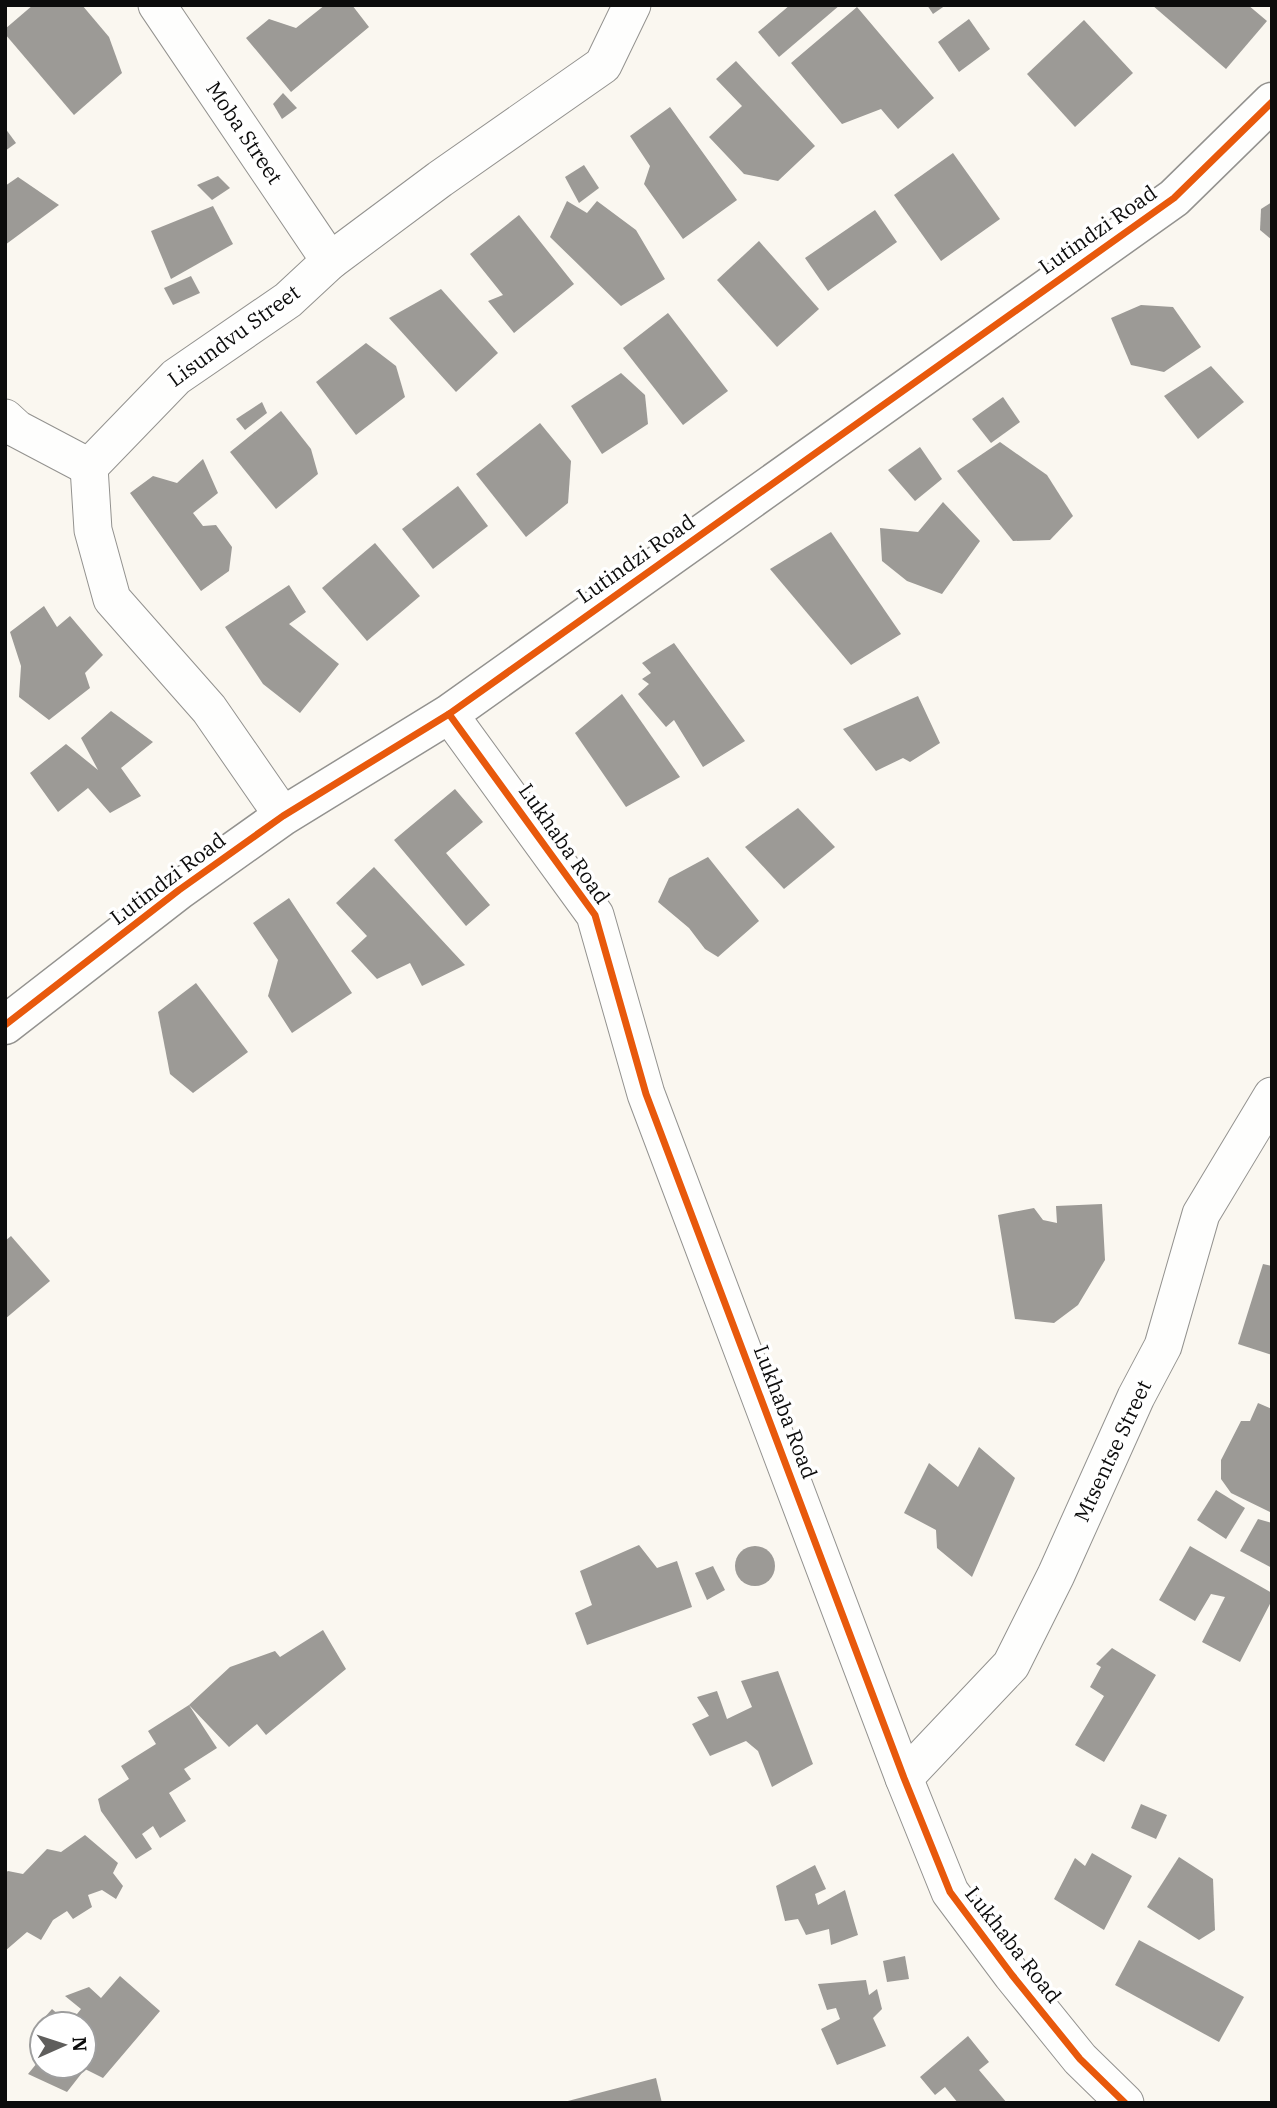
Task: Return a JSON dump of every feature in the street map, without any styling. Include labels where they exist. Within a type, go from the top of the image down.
[{"type":"street","name":"Moba Street","points":[[157,5],[330,261]]},
{"type":"street","name":"Lisundvu Street","points":[[89,467],[176,377],[288,300],[330,261],[440,179],[603,65],[632,5]]},
{"type":"street","name":"Lutindzi Road","points":[[5,1025],[179,890],[283,816],[449,714],[1174,198],[1272,102]]},
{"type":"street","points":[[5,418],[16,429],[89,467],[93,530],[112,599],[209,709],[283,816]]},
{"type":"street","name":"Lukhaba Road","points":[[449,714],[595,915],[646,1094],[904,1778],[950,1892],[1080,2059],[1125,2103]]},
{"type":"street","name":"Mtsentse Street","points":[[904,1778],[1011,1665],[1056,1575],[1136,1397],[1163,1346],[1201,1214],[1272,1096]]},
{"type":"building","points":[[33,5],[82,5],[109,37],[122,73],[74,115],[5,34],[5,29]]},
{"type":"building","points":[[325,5],[352,5],[369,27],[291,92],[246,38],[269,19],[296,28]]},
{"type":"building","points":[[790,5],[840,5],[779,57],[758,32]]},
{"type":"building","points":[[927,5],[946,5],[933,14]]},
{"type":"building","points":[[1152,5],[1248,5],[1267,21],[1226,69]]},
{"type":"building","points":[[857,7],[934,98],[898,129],[881,109],[842,124],[791,63]]},
{"type":"building","points":[[969,19],[990,49],[959,72],[938,42]]},
{"type":"building","points":[[1084,20],[1133,73],[1075,127],[1027,74]]},
{"type":"building","points":[[736,61],[815,146],[778,181],[744,174],[709,137],[742,106],[716,79]]},
{"type":"building","points":[[283,93],[297,108],[282,119],[273,104]]},
{"type":"building","points":[[670,107],[737,200],[683,239],[644,184],[650,166],[630,136]]},
{"type":"building","points":[[5,128],[16,143],[5,151]]},
{"type":"building","points":[[953,153],[1000,219],[941,261],[894,195]]},
{"type":"building","points":[[584,165],[599,188],[579,203],[565,177]]},
{"type":"building","points":[[218,176],[230,188],[212,200],[197,185]]},
{"type":"building","points":[[18,177],[59,205],[5,245],[5,186]]},
{"type":"building","points":[[567,201],[587,213],[597,201],[636,230],[665,279],[621,306],[550,237]]},
{"type":"building","points":[[1272,202],[1272,240],[1260,230],[1261,209]]},
{"type":"building","points":[[213,206],[233,244],[171,279],[151,231]]},
{"type":"building","points":[[875,210],[897,242],[828,291],[805,258]]},
{"type":"building","points":[[519,215],[574,284],[514,333],[488,301],[503,295],[470,254]]},
{"type":"building","points":[[759,241],[819,309],[777,347],[717,280]]},
{"type":"building","points":[[191,276],[200,293],[173,305],[164,288]]},
{"type":"building","points":[[441,289],[498,353],[456,392],[389,318]]},
{"type":"building","points":[[1141,305],[1173,307],[1201,347],[1164,372],[1131,365],[1111,318]]},
{"type":"building","points":[[668,313],[728,391],[683,425],[623,348]]},
{"type":"building","points":[[366,343],[396,366],[405,397],[356,435],[316,382]]},
{"type":"building","points":[[1211,366],[1244,402],[1198,439],[1164,396]]},
{"type":"building","points":[[621,373],[645,395],[648,424],[602,454],[571,406]]},
{"type":"building","points":[[1003,397],[1020,422],[991,443],[972,419]]},
{"type":"building","points":[[262,402],[267,413],[245,430],[236,419]]},
{"type":"building","points":[[281,411],[311,449],[318,474],[276,509],[230,452]]},
{"type":"building","points":[[540,423],[571,461],[568,503],[526,537],[476,474]]},
{"type":"building","points":[[1000,442],[1047,475],[1073,516],[1050,540],[1013,541],[957,471]]},
{"type":"building","points":[[920,447],[942,479],[915,501],[888,470]]},
{"type":"building","points":[[203,459],[218,493],[193,513],[203,526],[216,525],[232,547],[229,571],[201,591],[130,493],[153,476],[177,483]]},
{"type":"building","points":[[458,486],[488,526],[433,569],[402,529]]},
{"type":"building","points":[[943,502],[980,541],[942,594],[907,581],[882,561],[880,528],[918,532]]},
{"type":"building","points":[[831,532],[901,634],[851,665],[770,569]]},
{"type":"building","points":[[375,543],[420,596],[367,641],[322,588]]},
{"type":"building","points":[[289,585],[306,612],[289,624],[339,664],[300,713],[263,684],[225,627]]},
{"type":"building","points":[[44,606],[57,627],[70,616],[103,655],[85,673],[90,688],[49,720],[19,697],[21,666],[10,632]]},
{"type":"building","points":[[674,643],[745,741],[703,767],[674,720],[666,727],[638,694],[649,684],[642,679],[651,673],[642,663]]},
{"type":"building","points":[[622,694],[680,777],[626,807],[575,733]]},
{"type":"building","points":[[918,696],[940,743],[910,762],[903,758],[876,771],[843,729]]},
{"type":"building","points":[[111,711],[153,742],[121,768],[141,796],[110,813],[88,788],[58,812],[30,773],[66,744],[98,770],[81,738]]},
{"type":"building","points":[[455,789],[483,822],[446,853],[490,905],[466,926],[394,840]]},
{"type":"building","points":[[798,808],[835,847],[784,889],[745,847]]},
{"type":"building","points":[[708,857],[759,921],[718,957],[705,949],[689,928],[658,902],[669,878]]},
{"type":"building","points":[[374,867],[465,965],[422,986],[410,963],[377,979],[351,951],[367,936],[336,903]]},
{"type":"building","points":[[289,898],[352,993],[292,1033],[268,996],[278,960],[253,923]]},
{"type":"building","points":[[196,983],[248,1052],[193,1093],[170,1074],[158,1012]]},
{"type":"building","points":[[1102,1204],[1105,1260],[1078,1305],[1054,1323],[1015,1319],[998,1215],[1034,1208],[1043,1220],[1057,1223],[1056,1206]]},
{"type":"building","points":[[11,1236],[50,1281],[5,1319],[5,1241]]},
{"type":"building","points":[[1263,1264],[1272,1266],[1272,1355],[1238,1344]]},
{"type":"building","points":[[1258,1403],[1272,1409],[1272,1513],[1231,1493],[1221,1479],[1221,1460],[1241,1421],[1250,1421]]},
{"type":"building","points":[[979,1447],[1015,1478],[972,1577],[937,1548],[936,1530],[904,1513],[929,1463],[958,1487]]},
{"type":"building","points":[[1216,1490],[1245,1508],[1226,1539],[1197,1520]]},
{"type":"building","points":[[1258,1519],[1272,1523],[1272,1568],[1240,1551]]},
{"type":"building","points":[[639,1545],[657,1568],[677,1561],[692,1607],[587,1645],[575,1613],[592,1605],[580,1571]]},
{"type":"building","points":[[755,1546],[763,1547],[769,1552],[774,1558],[774,1574],[769,1580],[763,1585],[755,1586],[747,1585],[741,1580],[736,1574],[735,1566],[736,1558],[741,1552],[747,1547]]},
{"type":"building","points":[[1190,1546],[1272,1593],[1272,1600],[1240,1662],[1202,1642],[1225,1597],[1211,1594],[1195,1621],[1159,1600]]},
{"type":"building","points":[[713,1566],[725,1590],[707,1600],[695,1573]]},
{"type":"building","points":[[323,1630],[346,1669],[266,1735],[257,1724],[229,1747],[189,1705],[230,1667],[275,1651],[280,1657]]},
{"type":"building","points":[[1112,1648],[1156,1675],[1104,1762],[1075,1745],[1104,1696],[1090,1687],[1101,1667],[1096,1664]]},
{"type":"building","points":[[778,1671],[813,1764],[772,1787],[758,1751],[746,1741],[710,1756],[692,1724],[709,1716],[697,1697],[717,1691],[727,1719],[752,1707],[741,1681]]},
{"type":"building","points":[[189,1705],[217,1748],[184,1769],[191,1779],[169,1793],[186,1821],[160,1838],[153,1826],[142,1834],[152,1849],[136,1859],[101,1811],[98,1799],[129,1779],[121,1766],[156,1744],[148,1731]]},
{"type":"building","points":[[1141,1804],[1167,1815],[1156,1839],[1131,1828]]},
{"type":"building","points":[[85,1835],[118,1863],[113,1873],[123,1886],[116,1899],[102,1890],[88,1895],[92,1907],[73,1919],[67,1911],[53,1920],[41,1940],[27,1932],[5,1951],[5,1873],[8,1871],[23,1874],[47,1849],[61,1852]]},
{"type":"building","points":[[1092,1853],[1132,1876],[1104,1930],[1054,1899],[1075,1858],[1085,1866]]},
{"type":"building","points":[[1179,1857],[1213,1879],[1215,1930],[1199,1940],[1147,1907]]},
{"type":"building","points":[[815,1865],[826,1889],[815,1894],[818,1905],[845,1890],[858,1935],[831,1945],[829,1929],[806,1935],[798,1919],[785,1921],[776,1886]]},
{"type":"building","points":[[1139,1940],[1244,1997],[1219,2042],[1115,1985]]},
{"type":"building","points":[[905,1956],[909,1979],[887,1982],[883,1961]]},
{"type":"building","points":[[120,1976],[160,2011],[103,2078],[98,2076],[98,2010],[80,2010],[65,1996],[89,1987],[101,1998]]},
{"type":"building","points":[[866,1980],[869,1995],[877,1989],[882,2009],[873,2018],[886,2046],[837,2065],[821,2029],[840,2019],[836,2008],[827,2010],[818,1984]]},
{"type":"building","points":[[968,2036],[989,2062],[979,2070],[1007,2103],[958,2103],[945,2087],[935,2095],[920,2077]]},
{"type":"building","points":[[656,2078],[662,2103],[564,2103],[564,2102]]},
{"type":"building","points":[[41,2080],[76,2080],[67,2092]]},
{"type":"cycle path","points":[[5,1025],[179,890],[283,816],[449,714],[1174,198],[1272,102]]},
{"type":"cycle path","points":[[449,714],[595,915],[646,1094],[904,1778],[950,1892],[1080,2059],[1125,2103]]}]
